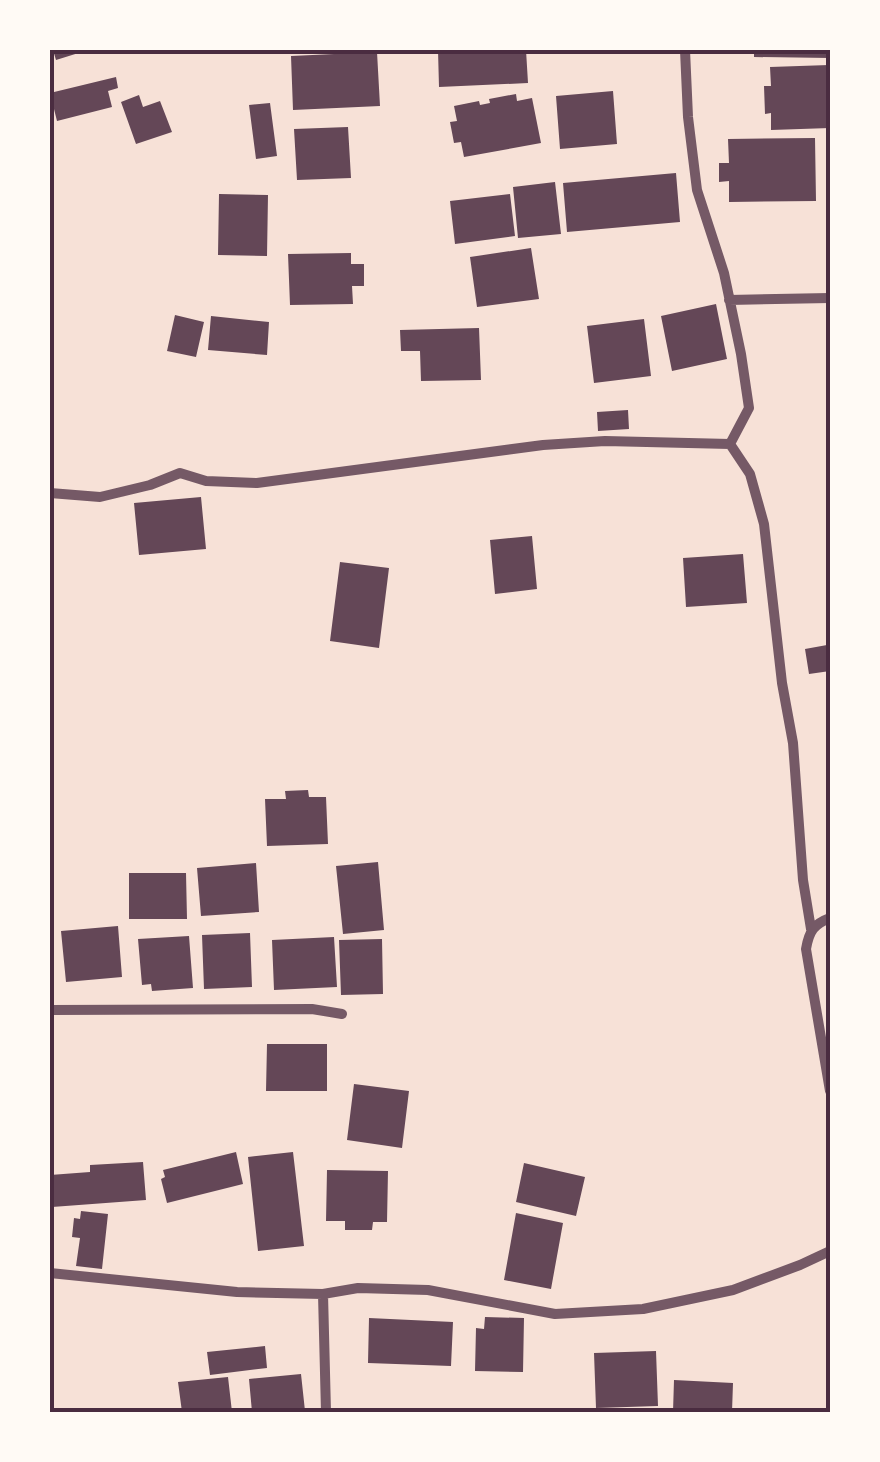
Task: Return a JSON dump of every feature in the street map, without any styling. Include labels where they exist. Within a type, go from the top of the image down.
[{"type":"street","points":[[685,50],[688,118],[698,190],[724,273],[749,408],[730,444]]},
{"type":"street","points":[[730,300],[830,298]]},
{"type":"street","points":[[50,494],[100,497],[180,473],[206,481],[257,483],[542,445],[605,441],[730,444]]},
{"type":"street","points":[[730,444],[750,474],[764,524],[782,683],[793,743],[803,880],[812,929],[807,960],[830,1091]]},
{"type":"street","points":[[812,929],[830,918]]},
{"type":"street","points":[[50,1010],[312,1008],[342,1014]]},
{"type":"street","points":[[50,1273],[237,1292],[428,1290],[555,1314],[644,1309],[733,1290],[830,1251]]},
{"type":"street","points":[[324,1294],[326,1412]]},
{"type":"building","points":[[53,50],[85,50],[85,51],[56,60]]},
{"type":"building","points":[[438,50],[526,50],[528,83],[439,87]]},
{"type":"building","points":[[754,50],[830,50],[830,58],[754,57]]},
{"type":"building","points":[[377,52],[380,106],[293,110],[291,56]]},
{"type":"building","points":[[829,65],[830,128],[771,130],[771,113],[765,114],[764,86],[771,86],[770,67]]},
{"type":"building","points":[[116,77],[118,88],[108,91],[112,107],[57,121],[50,93]]},
{"type":"building","points":[[613,91],[617,144],[560,149],[556,96]]},
{"type":"building","points":[[516,94],[517,101],[532,98],[541,143],[464,157],[461,142],[454,143],[450,122],[457,121],[454,106],[479,101],[480,105],[490,103],[489,99]]},
{"type":"building","points":[[139,95],[143,107],[160,101],[172,132],[136,144],[121,102]]},
{"type":"building","points":[[270,103],[277,156],[256,159],[249,105]]},
{"type":"building","points":[[348,127],[351,178],[297,180],[294,129]]},
{"type":"building","points":[[815,138],[816,201],[729,202],[729,181],[719,182],[719,163],[729,163],[728,139]]},
{"type":"building","points":[[676,173],[680,222],[567,232],[563,183]]},
{"type":"building","points":[[555,182],[561,234],[518,238],[513,187]]},
{"type":"building","points":[[219,194],[268,195],[267,256],[218,255]]},
{"type":"building","points":[[510,194],[515,236],[455,244],[450,201]]},
{"type":"building","points":[[531,248],[539,299],[477,307],[470,257]]},
{"type":"building","points":[[351,253],[351,264],[364,264],[364,286],[352,286],[353,304],[290,305],[288,254]]},
{"type":"building","points":[[716,304],[727,359],[672,371],[661,316]]},
{"type":"building","points":[[175,315],[204,322],[196,357],[167,351]]},
{"type":"building","points":[[211,316],[269,322],[267,355],[208,350]]},
{"type":"building","points":[[644,319],[651,376],[594,383],[587,326]]},
{"type":"building","points":[[479,328],[481,380],[421,381],[420,351],[401,351],[400,330]]},
{"type":"building","points":[[628,410],[629,429],[598,431],[597,412]]},
{"type":"building","points":[[201,497],[206,549],[139,555],[134,503]]},
{"type":"building","points":[[532,536],[537,589],[495,594],[490,540]]},
{"type":"building","points":[[743,554],[747,603],[686,607],[683,558]]},
{"type":"building","points":[[340,562],[389,568],[379,648],[330,641]]},
{"type":"building","points":[[827,645],[830,671],[809,674],[805,649]]},
{"type":"building","points":[[308,790],[309,797],[326,797],[328,844],[267,846],[265,799],[286,799],[285,791]]},
{"type":"building","points":[[378,862],[384,930],[343,934],[336,866]]},
{"type":"building","points":[[256,863],[259,912],[201,916],[197,868]]},
{"type":"building","points":[[129,873],[186,873],[187,919],[129,919]]},
{"type":"building","points":[[118,926],[122,977],[66,982],[61,931]]},
{"type":"building","points":[[250,933],[252,987],[204,989],[202,935]]},
{"type":"building","points":[[189,936],[193,988],[152,991],[151,984],[142,985],[138,939]]},
{"type":"building","points":[[334,937],[337,987],[274,990],[272,940]]},
{"type":"building","points":[[382,939],[383,994],[341,995],[339,940]]},
{"type":"building","points":[[267,1044],[327,1044],[327,1091],[266,1091]]},
{"type":"building","points":[[354,1084],[409,1091],[402,1148],[347,1140]]},
{"type":"building","points":[[236,1152],[243,1184],[167,1203],[161,1179],[165,1177],[163,1170]]},
{"type":"building","points":[[293,1152],[304,1246],[258,1251],[248,1157]]},
{"type":"building","points":[[143,1162],[146,1200],[52,1207],[50,1175],[90,1172],[90,1165]]},
{"type":"building","points":[[524,1163],[585,1177],[576,1216],[516,1202]]},
{"type":"building","points":[[327,1170],[388,1171],[387,1222],[373,1222],[372,1230],[345,1230],[345,1221],[326,1221]]},
{"type":"building","points":[[81,1211],[108,1214],[102,1269],[76,1266],[80,1238],[72,1237],[74,1218],[80,1219]]},
{"type":"building","points":[[516,1213],[563,1223],[551,1289],[504,1280]]},
{"type":"building","points":[[485,1317],[524,1318],[523,1372],[475,1371],[476,1328],[484,1329]]},
{"type":"building","points":[[369,1318],[453,1322],[451,1366],[368,1363]]},
{"type":"building","points":[[265,1346],[267,1368],[210,1375],[207,1352]]},
{"type":"building","points":[[656,1351],[658,1406],[596,1408],[594,1353]]},
{"type":"building","points":[[301,1374],[305,1411],[252,1412],[249,1379]]},
{"type":"building","points":[[228,1377],[232,1412],[182,1412],[178,1382]]},
{"type":"building","points":[[674,1380],[733,1383],[732,1412],[673,1412]]}]
